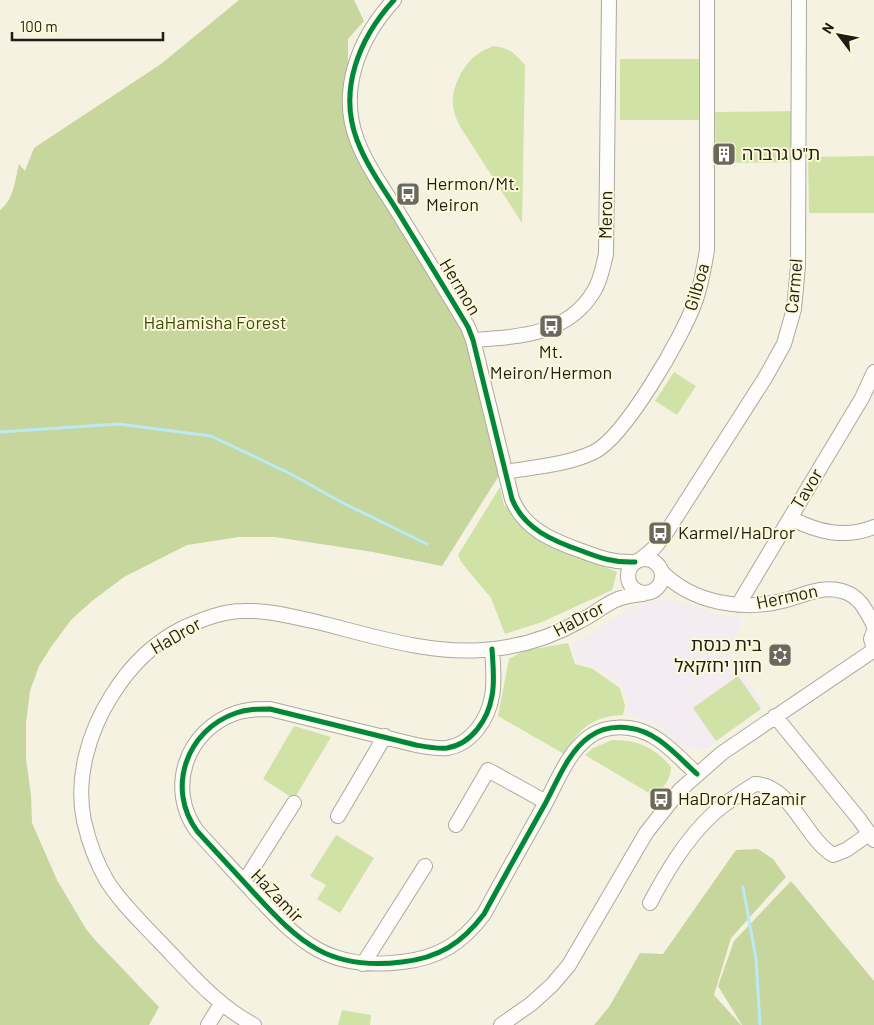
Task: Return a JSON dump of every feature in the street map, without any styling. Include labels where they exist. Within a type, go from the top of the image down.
[{"type":"street","name":"Hermon","points":[[394,0],[369,31],[355,63],[350,96],[354,128],[358,142],[368,162],[465,321],[473,340],[505,472],[516,509],[528,524],[550,540],[607,560],[619,562],[638,560]]},
{"type":"street","name":"Meron","points":[[473,340],[526,336],[541,332],[570,318],[582,307],[594,291],[606,254],[609,0]]},
{"type":"street","name":"Gilboa","points":[[505,472],[576,459],[595,451],[609,442],[624,424],[671,353],[695,302],[703,274],[706,250],[707,0]]},
{"type":"street","name":"Carmel","points":[[638,560],[654,548],[664,536],[765,378],[784,344],[790,326],[795,302],[798,266],[798,0]]},
{"type":"street","name":"Tavor","points":[[738,605],[862,398],[874,372]]},
{"type":"street","points":[[790,518],[806,526],[832,534],[863,531],[874,527]]},
{"type":"street","name":"Carmel","points":[[660,569],[658,552],[664,536]]},
{"type":"street","points":[[649,559],[655,562],[660,569],[662,579],[660,584],[648,593],[632,589],[627,579],[630,566],[638,560],[649,559]]},
{"type":"street","name":"Hermon","points":[[607,560],[627,579]]},
{"type":"street","name":"Hermon","points":[[660,569],[672,582],[684,589],[721,602],[738,605],[767,604],[824,589],[841,590],[850,594],[861,603],[874,626]]},
{"type":"street","name":"HaDror","points":[[617,599],[627,579]]},
{"type":"street","name":"Hermon","points":[[648,593],[684,589]]},
{"type":"street","name":"HaDror","points":[[254,1025],[221,1004],[131,911],[109,884],[97,862],[88,837],[82,812],[82,783],[86,756],[94,730],[106,705],[123,678],[141,657],[159,642],[198,621],[219,614],[243,611],[281,614],[406,644],[454,650],[509,648],[557,633],[617,599],[648,593]]},
{"type":"street","points":[[501,1025],[531,1004],[552,985],[569,965],[646,833],[680,790],[722,753],[874,649],[871,639],[874,631]]},
{"type":"street","name":"HaZamir","points":[[492,650],[493,694],[490,708],[474,733],[461,743],[442,748],[416,745],[289,712],[270,709],[251,709],[235,713],[218,721],[203,734],[184,765],[182,785],[184,804],[189,820],[285,926],[305,942],[323,953],[343,960],[363,964],[388,964],[427,958],[443,952],[471,931],[484,914],[569,761],[588,738],[601,730],[615,727],[645,732],[658,739],[697,774]]},
{"type":"street","points":[[650,903],[666,873],[695,833],[719,809],[755,784],[767,786],[775,791],[789,804],[808,831],[832,855],[872,838],[859,819],[776,716]]},
{"type":"street","points":[[338,816],[385,736]]},
{"type":"street","points":[[456,826],[488,770],[546,802]]},
{"type":"street","points":[[244,882],[294,803]]},
{"type":"street","points":[[363,964],[426,866]]},
{"type":"street","points":[[208,1025],[221,1004]]},
{"type":"shaded area","points":[[670,600],[692,605],[717,615],[742,618],[729,655],[764,706],[707,748],[698,750],[680,744],[656,724],[626,714],[628,704],[622,686],[598,669],[578,663],[572,645],[633,606],[648,601]]},
{"type":"green space","name":"HaHamisha Forest","points":[[239,0],[354,0],[364,21],[348,39],[348,91],[359,140],[475,341],[500,474],[442,566],[373,552],[275,537],[239,537],[187,545],[124,577],[92,601],[71,620],[39,666],[30,691],[26,723],[26,759],[31,795],[32,823],[57,880],[86,929],[159,1007],[149,1025],[0,1025],[0,210],[5,206],[11,195],[19,164],[25,171],[34,148],[161,64]]},
{"type":"green space","points":[[493,46],[504,48],[511,52],[525,65],[522,223],[461,128],[453,108],[456,83],[464,69],[473,57]]},
{"type":"green space","points":[[620,59],[701,59],[701,120],[620,120]]},
{"type":"green space","points":[[795,111],[795,162],[716,163],[715,112]]},
{"type":"green space","points":[[874,156],[874,213],[809,213],[808,157]]},
{"type":"green space","points":[[674,372],[696,386],[677,415],[655,401]]},
{"type":"green space","points":[[500,487],[504,505],[548,544],[617,572],[612,590],[542,622],[505,634],[491,598],[462,563],[458,555]]},
{"type":"green space","points":[[568,643],[575,664],[593,669],[620,688],[625,706],[623,715],[595,721],[581,731],[564,754],[498,716],[509,659],[523,651]]},
{"type":"green space","points":[[738,676],[761,709],[716,741],[693,708]]},
{"type":"green space","points":[[294,726],[331,737],[294,799],[263,779]]},
{"type":"green space","points":[[612,740],[630,741],[645,746],[659,755],[671,767],[668,780],[654,796],[585,755],[593,748]]},
{"type":"green space","points":[[336,835],[374,858],[340,913],[317,899],[326,885],[310,876]]},
{"type":"green space","points":[[758,849],[773,859],[786,877],[731,938],[714,995],[741,1025],[594,1025],[609,1007],[640,953],[663,954],[736,850]]},
{"type":"green space","points":[[791,881],[874,981],[874,1025],[742,1025],[718,986],[734,941]]},
{"type":"green space","points":[[342,1010],[371,1015],[370,1025],[338,1025]]},
{"type":"waterway","points":[[0,432],[118,424],[211,436],[289,473],[343,503],[427,544]]},
{"type":"waterway","points":[[743,887],[756,959],[760,1025]]},
{"type":"cycle path","points":[[394,0],[371,31],[362,48],[351,84],[352,121],[361,150],[468,327],[473,340],[512,499],[517,509],[532,526],[561,543],[608,560],[635,562]]},
{"type":"cycle path","points":[[492,649],[493,685],[490,705],[483,722],[471,736],[456,746],[432,748],[416,745],[266,709],[236,713],[219,721],[204,733],[194,747],[186,763],[183,797],[188,815],[197,831],[286,926],[318,950],[355,962],[377,964],[427,957],[458,941],[484,914],[569,759],[582,743],[598,732],[624,727],[649,734],[666,745],[697,774]]},
{"type":"place","name":"ת\"ט גרברה","points":[[724,154]]},
{"type":"place","name":"Hermon/Mt. Meiron","points":[[408,194]]},
{"type":"place","name":"Mt. Meiron/Hermon","points":[[551,326]]},
{"type":"place","name":"Karmel/HaDror","points":[[660,533]]},
{"type":"place","name":"בית כנסת חזון יחזקאל","points":[[780,655]]},
{"type":"place","name":"HaDror/HaZamir","points":[[661,799]]}]
